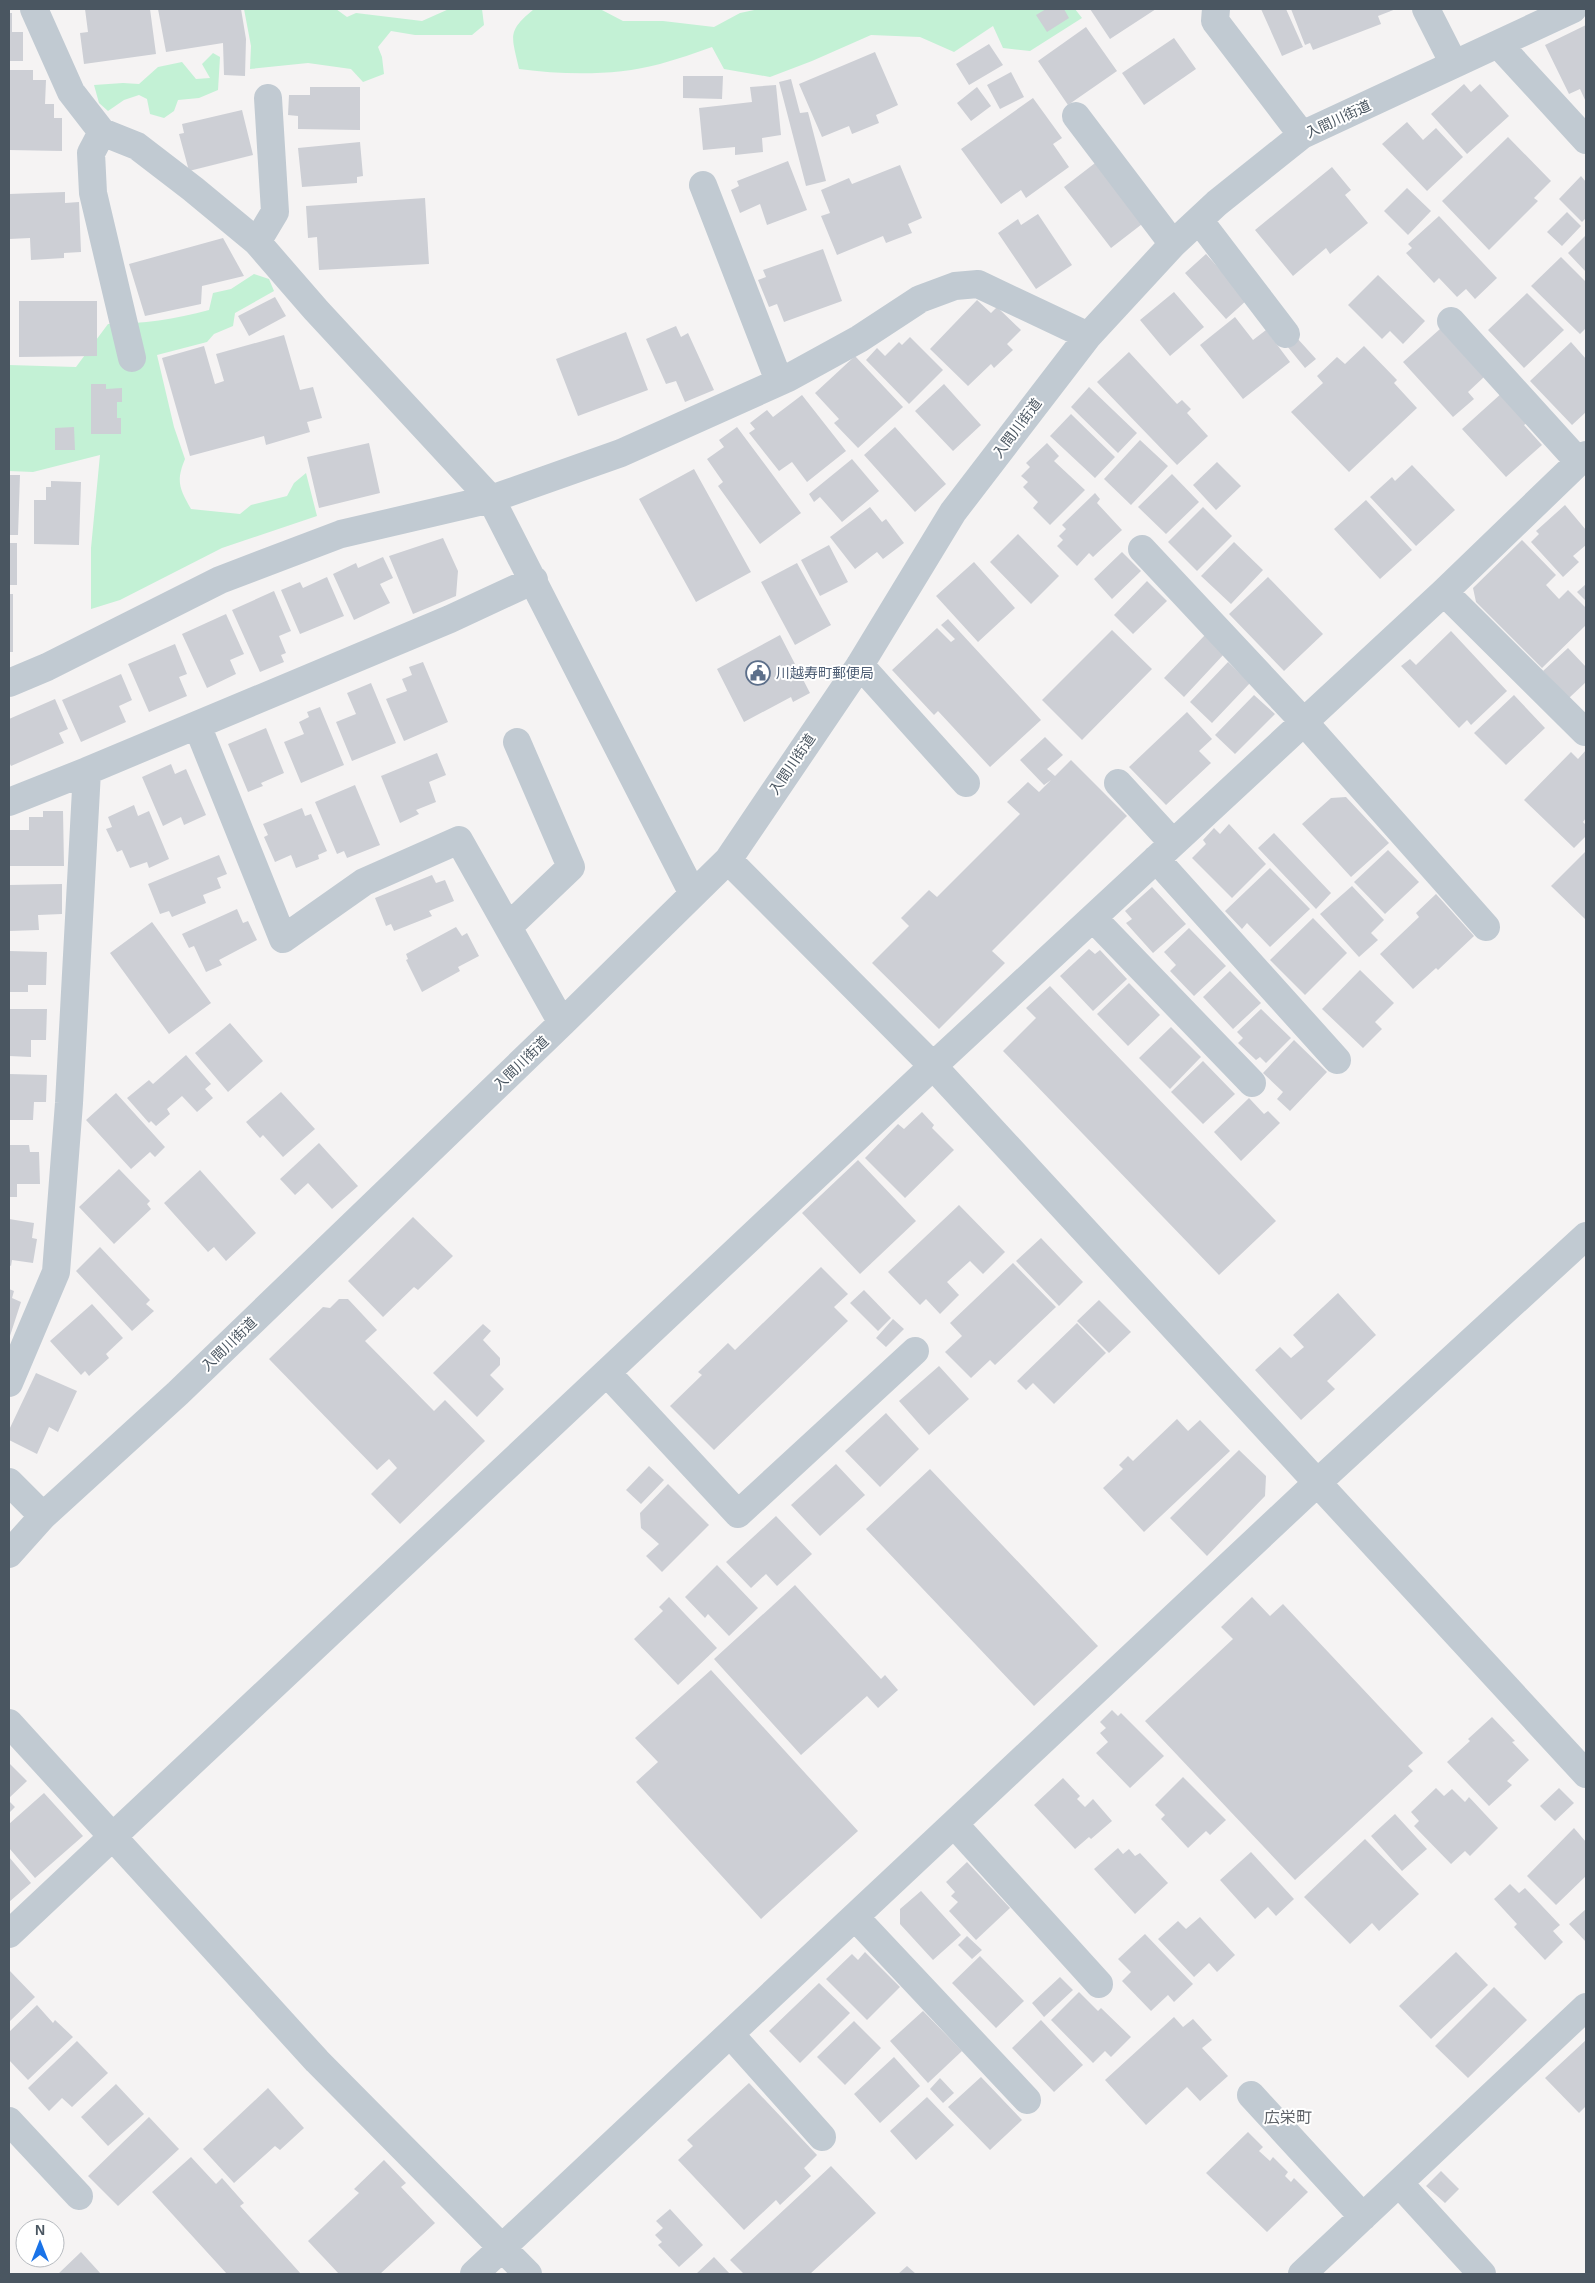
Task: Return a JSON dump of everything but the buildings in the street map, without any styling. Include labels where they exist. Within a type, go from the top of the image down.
[{"type":"street","points":[[34,9],[71,92],[102,132],[137,146],[257,242],[316,310],[491,499],[693,894]]},
{"type":"street","points":[[1216,9],[1216,21],[1302,135]]},
{"type":"street","points":[[1426,9],[1454,64]]},
{"type":"street","name":"入間川街道","points":[[9,1554],[43,1516],[178,1392],[562,1023],[728,860],[860,665],[953,512],[1088,336],[1173,244],[1217,203],[1302,135],[1574,9]]},
{"type":"street","points":[[1498,44],[1586,140]]},
{"type":"street","points":[[257,242],[275,212],[268,98]]},
{"type":"street","points":[[1076,116],[1173,244]]},
{"type":"street","points":[[102,132],[91,153],[93,193],[132,358]]},
{"type":"street","points":[[704,185],[780,381]]},
{"type":"street","points":[[1199,220],[1286,334]]},
{"type":"street","points":[[9,683],[47,667],[220,580],[322,541],[341,534],[491,499],[621,453],[780,381],[859,338],[920,298],[955,286],[978,284],[1088,336]]},
{"type":"street","points":[[9,1934],[933,1066],[1444,592],[1581,468],[1451,321]]},
{"type":"street","points":[[1142,549],[1304,722],[1486,927]]},
{"type":"street","points":[[9,802],[450,619],[534,580]]},
{"type":"street","points":[[1444,592],[1584,732]]},
{"type":"street","points":[[860,665],[966,783]]},
{"type":"street","points":[[197,725],[283,939],[364,882],[459,840],[562,1023]]},
{"type":"street","points":[[508,927],[571,867],[516,742]]},
{"type":"street","points":[[9,1383],[56,1272],[69,1104],[87,771]]},
{"type":"street","points":[[1118,782],[1164,851],[1337,1060]]},
{"type":"street","points":[[728,860],[933,1066],[1586,1774]]},
{"type":"street","points":[[1093,918],[1252,1084]]},
{"type":"street","points":[[474,2274],[1317,1483],[1586,1236]]},
{"type":"street","points":[[607,1372],[738,1514],[915,1351]]},
{"type":"street","points":[[9,1482],[43,1516]]},
{"type":"street","points":[[9,1723],[317,2061],[528,2274]]},
{"type":"street","points":[[954,1824],[1099,1984]]},
{"type":"street","points":[[855,1917],[1027,2100]]},
{"type":"street","points":[[1302,2274],[1586,2007]]},
{"type":"street","points":[[730,2034],[822,2137]]},
{"type":"street","points":[[1251,2095],[1363,2218]]},
{"type":"street","points":[[9,2121],[79,2196]]},
{"type":"street","points":[[1399,2183],[1482,2274]]},
{"type":"green space","points":[[244,9],[336,9],[347,17],[356,13],[422,21],[449,9],[482,9],[484,25],[472,35],[415,35],[391,31],[378,47],[382,57],[384,74],[363,82],[351,69],[308,63],[250,69],[251,46]]},
{"type":"green space","points":[[534,9],[600,9],[623,21],[663,21],[714,27],[740,13],[759,9],[1075,9],[1082,18],[1030,51],[1003,48],[993,26],[954,52],[920,37],[871,35],[770,77],[724,69],[712,47],[660,64],[625,71],[572,73],[519,69],[513,35],[519,23]]},
{"type":"green space","points":[[213,53],[220,57],[218,90],[199,98],[178,100],[174,111],[164,118],[150,114],[147,99],[139,95],[124,100],[108,111],[99,103],[94,85],[139,84],[158,67],[182,62],[196,79],[210,78],[202,64]]},
{"type":"green space","points":[[254,274],[269,279],[274,291],[235,313],[233,326],[214,334],[207,342],[157,355],[174,427],[185,459],[180,473],[181,490],[191,509],[240,514],[251,505],[287,496],[294,483],[306,473],[317,516],[222,548],[120,600],[91,609],[91,548],[100,455],[33,472],[9,471],[9,365],[76,367],[108,324],[159,320],[209,310],[213,293],[231,289]]},
{"type":"place","name":"川越寿町郵便局","points":[[758,673]]},
{"type":"district","name":"広栄町","points":[[1288,2117]]}]
